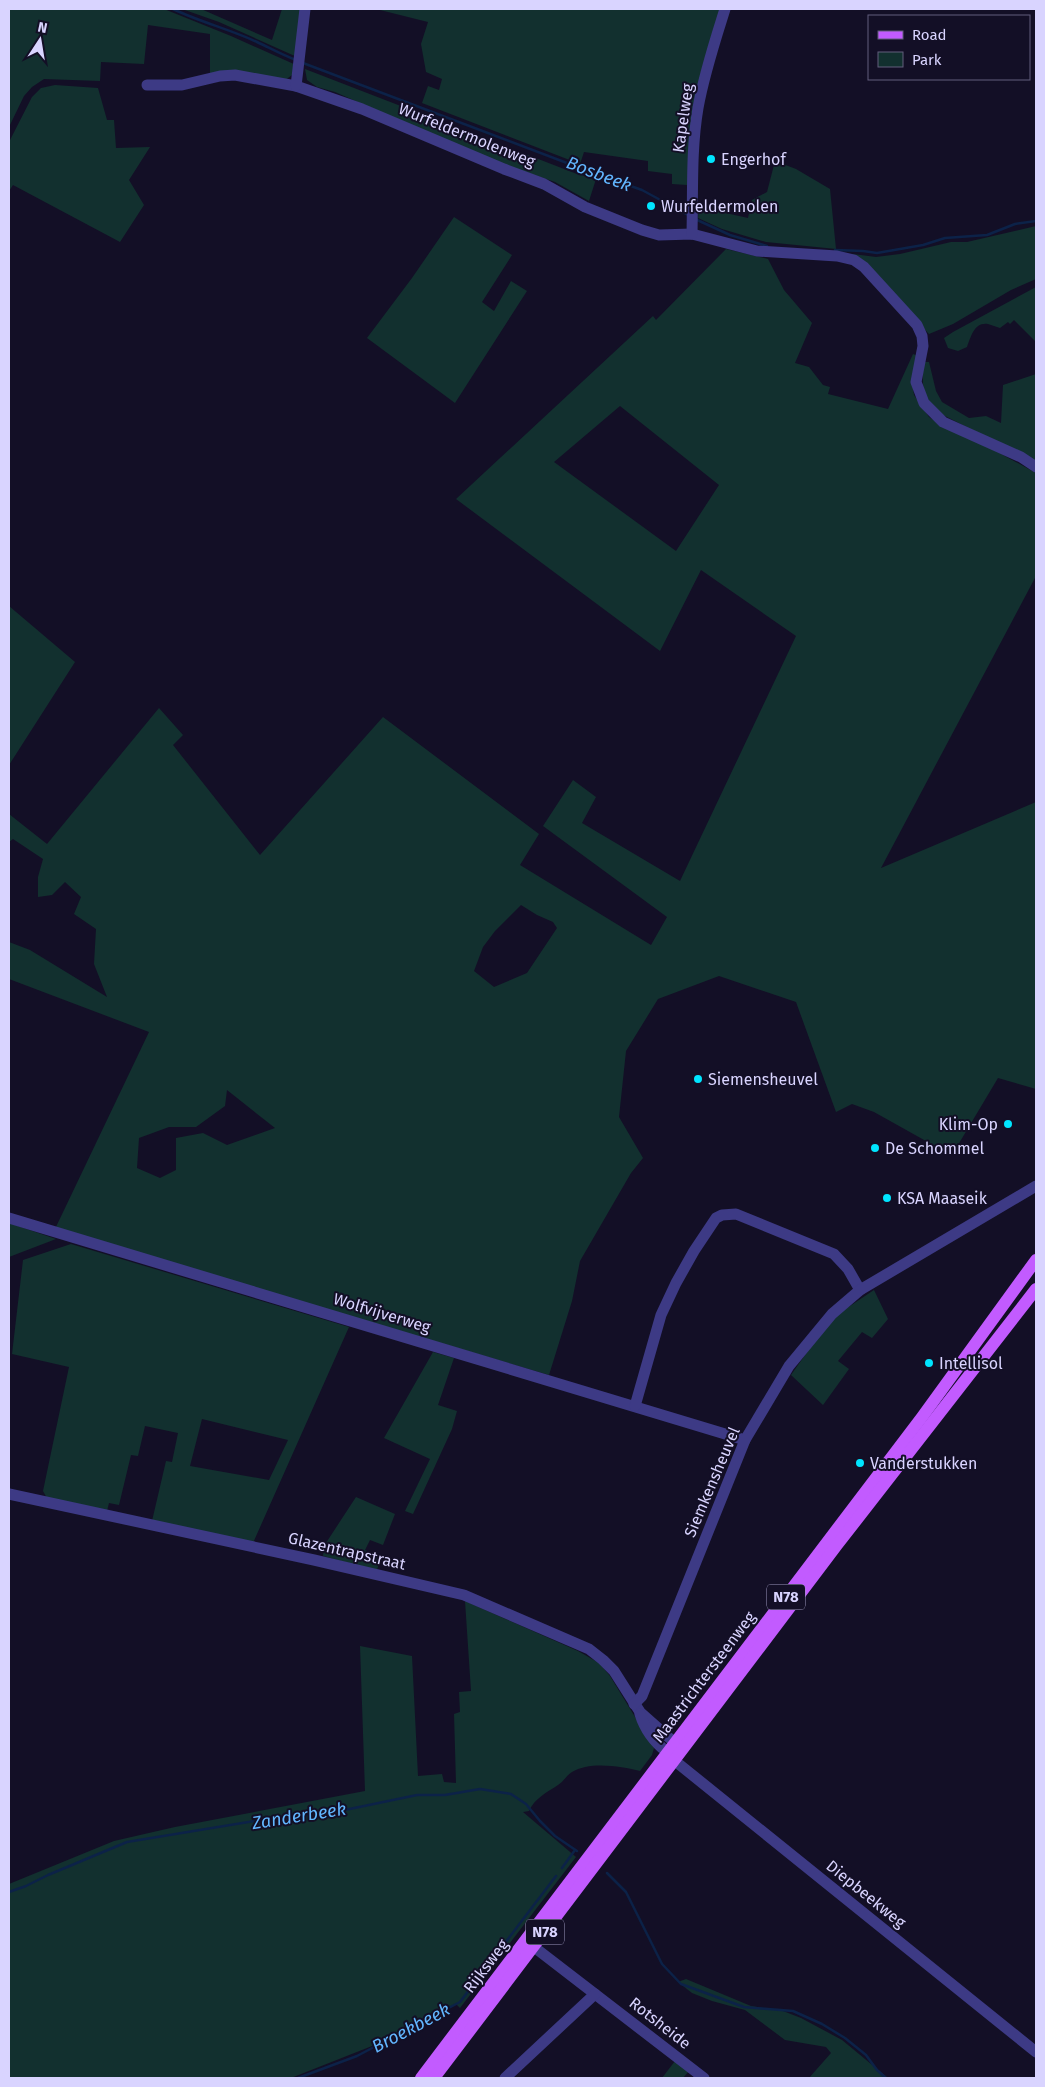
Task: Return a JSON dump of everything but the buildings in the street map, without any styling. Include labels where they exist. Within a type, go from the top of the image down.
[{"type":"main road","name":"Maastrichtersteenweg","points":[[652,1781],[1036,1260]]},
{"type":"main road","name":"Maastrichtersteenweg","points":[[672,1752],[1036,1290]]},
{"type":"main road","points":[[998,1311],[997,1322],[1007,1327]]},
{"type":"main road","name":"Rijksweg","points":[[434,2078],[534,1946],[652,1781]]},
{"type":"main road","name":"Rijksweg","points":[[421,2078],[652,1781]]},
{"type":"street","points":[[296,86],[305,9]]},
{"type":"street","name":"Kapelweg","points":[[693,223],[693,166],[698,109],[706,70],[725,9]]},
{"type":"street","name":"Wurfeldermolenweg","points":[[147,84],[182,85],[220,76],[235,75],[296,86],[362,109],[544,184],[585,207],[642,230],[659,235],[693,223],[757,251],[837,256],[854,260],[864,267],[917,324],[922,336],[923,346],[916,382],[924,403],[943,422],[1021,457],[1036,467]]},
{"type":"street","name":"Siemkensheuvel","points":[[637,1708],[745,1440],[789,1366],[832,1314],[860,1290],[1036,1186]]},
{"type":"street","points":[[635,1406],[661,1315],[694,1251],[716,1218],[722,1215],[736,1214],[834,1254],[848,1269],[860,1290]]},
{"type":"street","name":"Wolfvijverweg","points":[[9,1218],[745,1440]]},
{"type":"street","name":"Glazentrapstraat","points":[[9,1494],[314,1560],[464,1595],[589,1649],[614,1671],[637,1708],[672,1752]]},
{"type":"street","name":"Diepbeekweg","points":[[672,1752],[1036,2052]]},
{"type":"street","name":"Rotsheide","points":[[534,1946],[704,2078]]},
{"type":"street","points":[[505,2078],[595,1994]]},
{"type":"green space","points":[[9,9],[164,9],[296,65],[292,75],[284,81],[210,75],[210,34],[148,25],[144,64],[101,62],[100,81],[44,79],[32,87],[24,96],[9,127]]},
{"type":"green space","points":[[182,9],[201,9],[272,40],[282,9],[301,9],[297,57],[219,22]]},
{"type":"green space","points":[[376,9],[721,9],[687,185],[672,184],[672,174],[648,171],[648,161],[584,152],[580,164],[422,103],[428,86],[439,90],[442,79],[426,72],[421,44],[428,22]]},
{"type":"green space","points":[[305,69],[577,174],[596,179],[589,201],[555,182],[487,159],[335,92],[317,87],[307,80]]},
{"type":"green space","points":[[55,85],[98,88],[107,120],[114,120],[116,148],[150,147],[129,180],[144,205],[120,242],[13,185],[9,191],[9,142],[32,97],[41,88]]},
{"type":"green space","points":[[775,161],[796,169],[830,189],[836,249],[766,242],[722,229],[698,218],[699,207],[748,218],[752,200],[767,192]]},
{"type":"green space","points":[[454,217],[512,255],[482,302],[494,311],[511,281],[527,291],[455,403],[367,338],[412,278]]},
{"type":"green space","points":[[1036,226],[1036,279],[1011,290],[953,324],[929,334],[852,256],[853,254],[876,257],[900,254],[951,242],[967,242]]},
{"type":"green space","points":[[726,249],[768,259],[784,290],[812,323],[795,363],[809,367],[823,385],[830,387],[828,394],[888,409],[913,354],[918,356],[913,388],[914,395],[929,417],[948,429],[992,449],[1036,473],[1036,576],[881,868],[1036,802],[1036,1089],[998,1078],[955,1150],[942,1150],[874,1112],[852,1104],[836,1112],[796,1002],[719,976],[658,999],[626,1051],[619,1117],[643,1158],[631,1173],[580,1261],[572,1301],[549,1375],[55,1229],[149,1032],[9,979],[9,942],[30,950],[107,997],[94,964],[96,929],[74,914],[81,897],[65,882],[52,895],[38,897],[38,877],[43,859],[13,839],[9,842],[9,814],[47,844],[159,708],[183,735],[173,745],[260,855],[383,717],[539,834],[520,865],[651,945],[667,917],[543,826],[573,780],[596,797],[582,823],[680,881],[796,636],[701,570],[660,651],[456,499],[653,316],[656,320]],"holes":[[[620,406],[719,485],[676,551],[554,462]],[[521,905],[553,922],[557,928],[527,973],[494,987],[474,971],[483,947],[495,931]],[[227,1090],[275,1128],[227,1145],[203,1133],[176,1138],[176,1170],[160,1178],[137,1168],[139,1138],[169,1127],[196,1127],[225,1106]]]},
{"type":"green space","points":[[1036,287],[1036,342],[1014,320],[1000,328],[988,324],[979,325],[974,331],[967,347],[958,351],[948,348],[944,338]]},
{"type":"green space","points":[[924,362],[929,362],[936,391],[942,402],[969,418],[986,416],[1001,423],[1003,385],[1036,374],[1036,462],[943,415],[936,409],[924,392]]},
{"type":"green space","points":[[9,606],[75,662],[9,765]]},
{"type":"green space","points":[[9,1223],[56,1239],[9,1257]]},
{"type":"green space","points":[[71,1244],[349,1327],[253,1543],[152,1521],[166,1461],[172,1462],[178,1433],[145,1426],[138,1456],[131,1455],[119,1505],[109,1503],[107,1511],[48,1500],[43,1491],[69,1367],[12,1354],[23,1260]],"holes":[[[202,1419],[288,1440],[269,1480],[190,1466]]]},
{"type":"green space","points":[[874,1290],[888,1319],[872,1338],[862,1332],[838,1361],[849,1369],[823,1405],[791,1375],[817,1338],[838,1314]]},
{"type":"green space","points":[[433,1352],[454,1358],[438,1405],[457,1411],[452,1429],[413,1514],[405,1511],[430,1459],[384,1438]]},
{"type":"green space","points":[[356,1497],[395,1514],[383,1545],[370,1540],[365,1550],[380,1557],[377,1571],[323,1556],[324,1546]]},
{"type":"green space","points":[[465,1601],[578,1651],[599,1663],[610,1676],[654,1748],[652,1755],[640,1771],[605,1765],[587,1766],[572,1772],[560,1784],[538,1799],[529,1811],[523,1812],[576,1857],[460,2008],[456,2004],[372,2046],[291,2078],[9,2078],[9,1884],[114,1841],[175,1827],[365,1791],[360,1646],[412,1656],[418,1776],[442,1774],[444,1782],[456,1783],[454,1714],[460,1712],[459,1692],[471,1691]]},
{"type":"green space","points":[[686,1979],[751,2006],[783,2011],[801,2018],[842,2040],[888,2078],[809,2078],[831,2053],[826,2047],[785,2040],[745,2010],[712,2001],[692,1993],[678,1982]]},
{"type":"green space","points":[[675,2061],[689,2071],[683,2078],[662,2078]]},
{"type":"waterway","name":"Bosbeek","points":[[173,9],[246,37],[296,60]]},
{"type":"waterway","name":"Bosbeek","points":[[303,63],[642,190],[688,215]]},
{"type":"waterway","name":"Bosbeek","points":[[695,219],[730,235],[767,246]]},
{"type":"waterway","name":"Bosbeek","points":[[835,250],[877,253],[923,245],[945,238],[987,235],[1015,224],[1036,221]]},
{"type":"waterway","name":"Zanderbeek","points":[[9,1892],[127,1842],[260,1820],[340,1811],[417,1795],[445,1795],[480,1789],[511,1794],[526,1804],[555,1836],[577,1851]]},
{"type":"waterway","name":"Broekbeek","points":[[562,1868],[575,1850]]},
{"type":"waterway","name":"Zanderbeek","points":[[607,1873],[626,1892],[662,1964],[681,1984],[744,2007],[793,2011],[822,2024],[845,2038],[866,2055],[877,2070],[886,2078]]},
{"type":"waterway","name":"Broekbeek","points":[[298,2078],[357,2056],[460,2002],[556,1876]]},
{"type":"place","name":"Engerhof","points":[[711,159]]},
{"type":"place","name":"Wurfeldermolen","points":[[651,206]]},
{"type":"place","name":"Siemensheuvel","points":[[698,1079]]},
{"type":"place","name":"Klim-Op","points":[[1008,1124]]},
{"type":"place","name":"De Schommel","points":[[875,1148]]},
{"type":"place","name":"KSA Maaseik","points":[[887,1198]]},
{"type":"place","name":"Intellisol","points":[[929,1363]]},
{"type":"place","name":"Vanderstukken","points":[[860,1463]]}]
